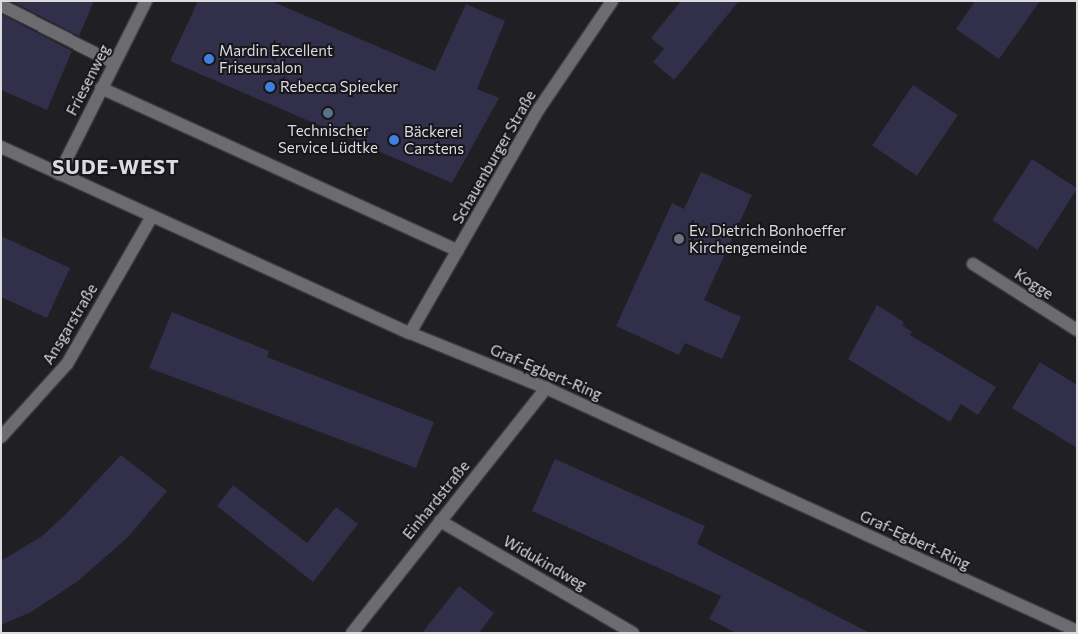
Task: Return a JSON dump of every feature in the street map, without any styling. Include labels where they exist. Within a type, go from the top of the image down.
[{"type":"street","name":"Friesenweg","points":[[59,174],[146,1]]},
{"type":"street","name":"Schauenburger Straße","points":[[410,333],[539,108],[612,1]]},
{"type":"street","points":[[1,5],[114,63]]},
{"type":"street","points":[[102,88],[458,251]]},
{"type":"street","name":"Graf-Egbert-Ring","points":[[1,147],[151,218],[410,333],[546,388],[1077,631]]},
{"type":"street","name":"Ansgarstraße","points":[[1,437],[67,364],[151,218]]},
{"type":"street","name":"Kogge","points":[[973,264],[1077,330]]},
{"type":"street","name":"Einhardstraße","points":[[352,633],[546,388]]},
{"type":"street","name":"Widukindweg","points":[[440,521],[632,633]]},
{"type":"building","points":[[11,1],[94,1],[79,36]]},
{"type":"building","points":[[198,1],[271,1],[435,71],[466,4],[505,21],[477,89],[499,98],[452,183],[170,61]]},
{"type":"building","points":[[681,1],[739,1],[674,80],[653,62],[664,49],[651,38]]},
{"type":"building","points":[[975,1],[1040,1],[999,59],[956,29]]},
{"type":"building","points":[[1,14],[72,51],[47,110],[1,90]]},
{"type":"building","points":[[913,85],[958,115],[917,176],[872,146]]},
{"type":"building","points":[[1032,159],[1077,188],[1038,250],[992,220]]},
{"type":"building","points":[[701,172],[752,195],[704,300],[741,317],[722,359],[685,343],[679,355],[616,326],[672,203],[684,209]]},
{"type":"building","points":[[1,236],[70,268],[47,318],[1,297]]},
{"type":"building","points":[[877,305],[904,322],[902,325],[912,332],[910,335],[996,387],[978,415],[961,404],[950,422],[848,359]]},
{"type":"building","points":[[172,312],[269,351],[267,357],[434,422],[416,468],[149,368]]},
{"type":"building","points":[[1040,362],[1077,385],[1077,448],[1012,408]]},
{"type":"building","points":[[121,455],[167,491],[128,537],[78,581],[31,612],[1,625],[1,561],[42,536],[65,515]]},
{"type":"building","points":[[555,459],[705,526],[697,544],[870,633],[736,633],[709,619],[721,596],[532,511]]},
{"type":"building","points":[[233,485],[307,543],[336,507],[358,524],[313,582],[217,506]]},
{"type":"building","points":[[459,586],[494,613],[479,633],[422,633]]},
{"type":"place","name":"Mardin Excellent Friseursalon","points":[[209,59]]},
{"type":"place","name":"Rebecca Spiecker","points":[[270,87]]},
{"type":"place","name":"Technischer Service Lüdtke","points":[[328,113]]},
{"type":"place","name":"Bäckerei Carstens","points":[[394,140]]},
{"type":"place","name":"Ev. Dietrich Bonhoeffer Kirchengemeinde","points":[[679,239]]},
{"type":"district","name":"SUDE-WEST","points":[[116,166]]}]
